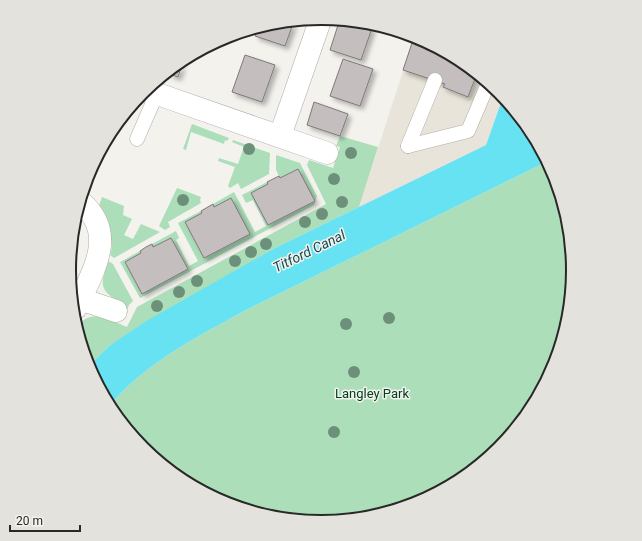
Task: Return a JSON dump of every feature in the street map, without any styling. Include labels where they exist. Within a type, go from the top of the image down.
[{"type":"street","points":[[280,136],[319,25]]},
{"type":"street","points":[[152,92],[327,153]]},
{"type":"street","points":[[78,304],[96,266],[101,248],[101,234],[97,222],[85,205]]},
{"type":"street","points":[[78,304],[116,311]]},
{"type":"lane","points":[[435,80],[408,146],[468,131],[486,89]]},
{"type":"lane","points":[[137,139],[150,94]]},
{"type":"shaded area","points":[[412,43],[430,50],[457,66],[483,86],[501,103],[486,145],[359,207]]},
{"type":"green space","points":[[192,124],[229,138],[227,141],[225,140],[224,144],[191,132],[186,150],[183,149]]},
{"type":"green space","points":[[340,136],[378,147],[359,207],[275,248],[109,346],[93,362],[81,323],[84,320],[89,317],[102,317],[127,327],[137,307],[326,204],[307,165],[309,160],[333,168],[340,147],[336,146]]},
{"type":"green space","points":[[233,140],[270,153],[269,174],[241,189],[238,183],[230,188],[228,186],[235,167],[218,161],[219,158],[238,164],[244,147],[232,142]]},
{"type":"green space","points":[[276,155],[300,163],[317,196],[314,205],[140,298],[120,262],[140,251],[141,253],[125,262],[142,294],[188,269],[171,238],[153,247],[152,244],[176,231],[179,238],[176,240],[189,266],[198,261],[178,223],[201,211],[202,213],[185,222],[204,258],[250,234],[231,198],[214,207],[213,204],[234,192],[255,232],[266,226],[253,200],[246,203],[242,195],[267,182],[268,184],[252,193],[269,225],[314,201],[298,169],[280,178],[276,170]]},
{"type":"green space","name":"Langley Park","points":[[542,164],[558,207],[562,223],[566,254],[566,287],[562,318],[548,364],[534,393],[525,407],[495,444],[457,475],[430,491],[385,508],[353,514],[321,516],[289,514],[257,508],[212,491],[185,475],[147,444],[126,420],[113,401],[141,375],[174,351],[244,311]]},
{"type":"green space","points":[[177,188],[201,197],[201,203],[168,222],[170,227],[165,230],[159,226]]},
{"type":"green space","points":[[102,197],[124,206],[123,215],[132,219],[124,235],[133,239],[141,224],[160,232],[114,258],[110,255],[112,243],[109,230],[99,206]]},
{"type":"green space","points":[[108,261],[113,264],[133,301],[129,305],[124,318],[118,301],[111,297],[104,288],[103,279]]},
{"type":"water","name":"Titford Canal","points":[[501,103],[525,134],[542,164],[244,311],[174,351],[141,375],[113,401],[93,362],[109,346],[148,320],[275,248],[486,145]]},
{"type":"building","points":[[338,26],[371,30],[361,60],[330,50]]},
{"type":"building","points":[[292,27],[285,46],[255,36],[257,33]]},
{"type":"building","points":[[412,43],[430,50],[444,58],[475,80],[468,97],[443,87],[445,84],[403,70]]},
{"type":"building","points":[[245,55],[275,65],[262,102],[232,92]]},
{"type":"building","points":[[343,59],[373,69],[360,106],[330,96]]},
{"type":"building","points":[[181,69],[178,77],[173,75]]},
{"type":"building","points":[[314,102],[348,114],[340,136],[307,125]]},
{"type":"building","points":[[298,169],[315,201],[268,225],[251,193],[268,184],[267,182],[279,176],[280,178]]},
{"type":"building","points":[[231,198],[250,234],[204,258],[185,222],[202,213],[201,211],[213,204],[214,207]]},
{"type":"building","points":[[171,238],[188,269],[142,294],[125,262],[141,253],[140,251],[146,247],[152,244],[153,247]]}]
